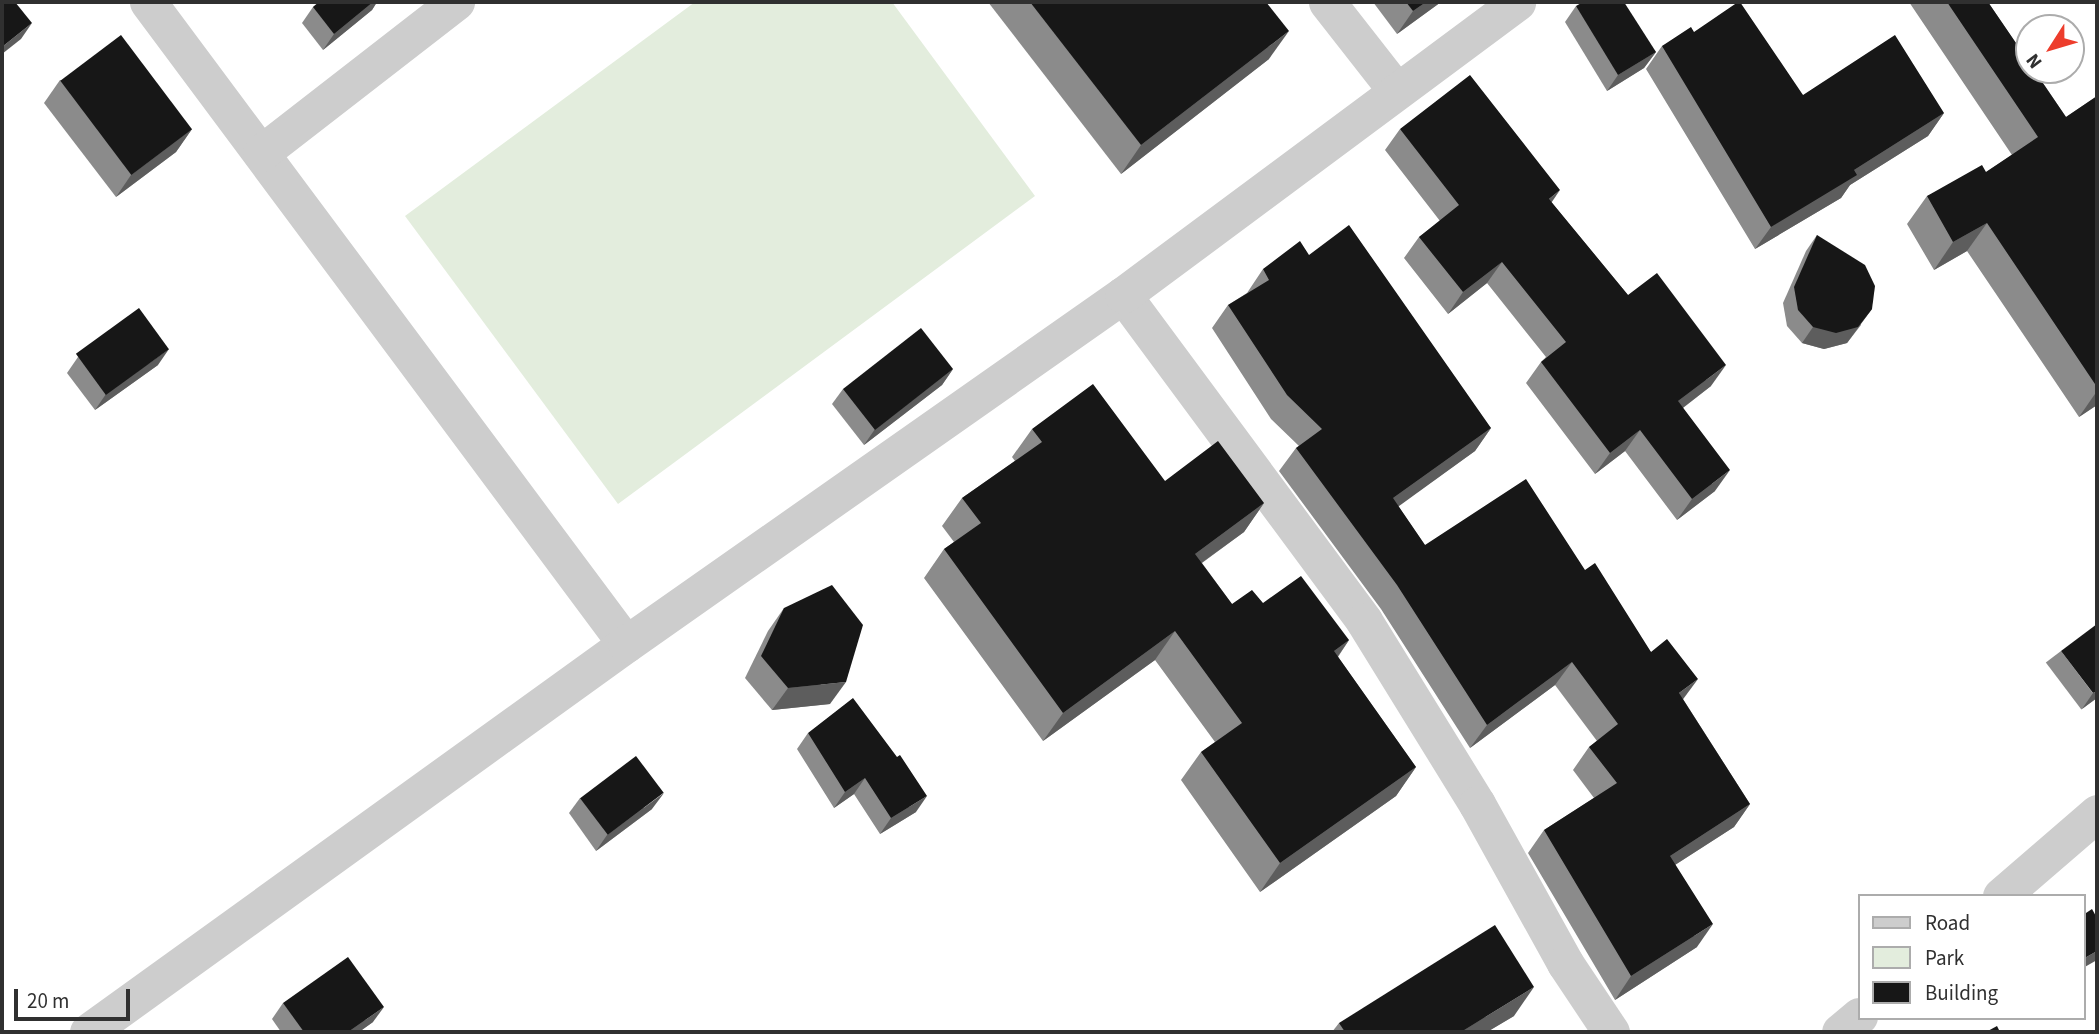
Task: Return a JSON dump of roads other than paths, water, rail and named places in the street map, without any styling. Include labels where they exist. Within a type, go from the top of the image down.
[{"type":"street","points":[[148,2],[626,644]]},
{"type":"street","points":[[261,153],[456,2]]},
{"type":"street","points":[[1327,2],[1395,89]]},
{"type":"street","points":[[88,1032],[626,644],[1122,295],[1395,89],[1517,2]]},
{"type":"street","points":[[1122,295],[1364,621],[1477,804],[1565,963],[1611,1032]]},
{"type":"street","points":[[2003,894],[2097,813]]},
{"type":"street","points":[[1840,1032],[1857,1018]]}]
